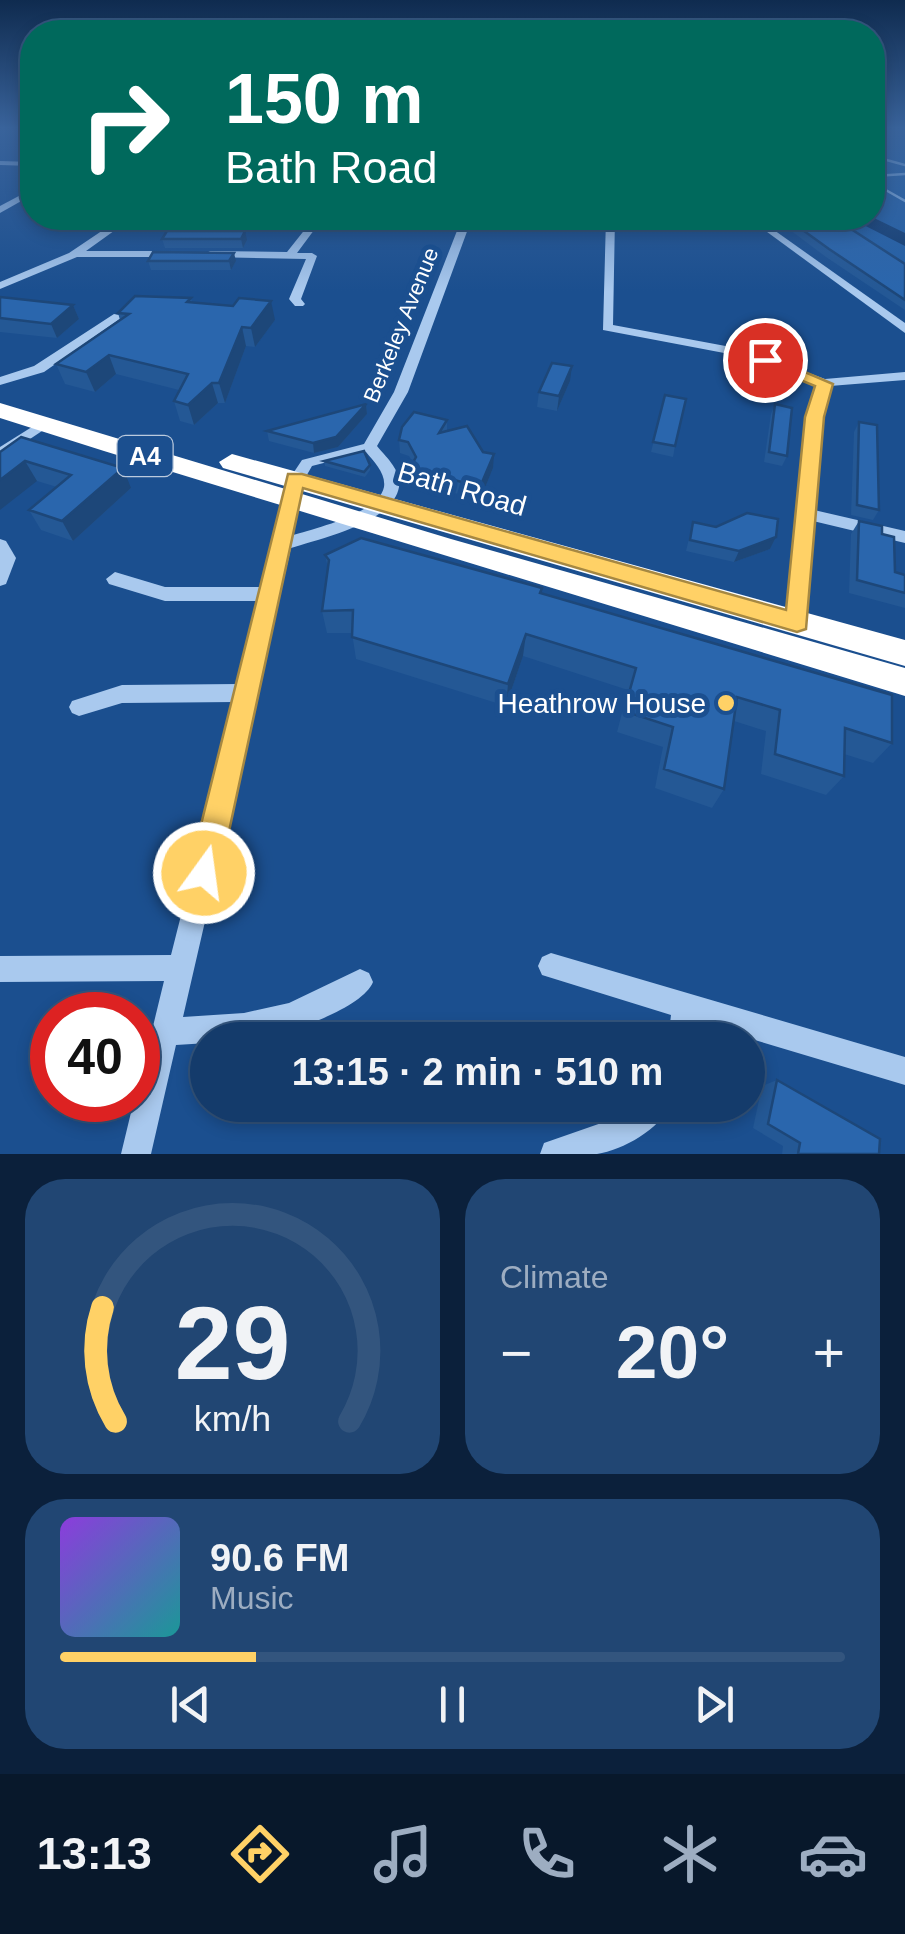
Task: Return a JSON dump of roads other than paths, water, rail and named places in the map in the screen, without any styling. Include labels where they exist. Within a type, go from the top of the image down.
[{"type":"highway","name":"Bath Road","points":[[0,391],[293,489]]},
{"type":"highway","name":"Bath Road","points":[[0,410],[293,489],[378,499],[905,653]]},
{"type":"highway","name":"Bath Road","points":[[378,499],[519,571],[905,682]]},
{"type":"highway","points":[[770,644],[786,639],[797,622]]},
{"type":"street","points":[[0,286],[74,254],[109,230]]},
{"type":"street","points":[[290,254],[309,230]]},
{"type":"street","name":"Berkeley Avenue","points":[[370,447],[396,403],[463,230]]},
{"type":"street","points":[[610,230],[607,327],[744,352],[824,384],[905,376]]},
{"type":"street","points":[[769,230],[905,329]]},
{"type":"street","points":[[74,254],[186,254]]},
{"type":"street","points":[[202,254],[312,256],[295,299],[299,304]]},
{"type":"street","points":[[0,381],[49,364],[118,316]]},
{"type":"street","points":[[0,391],[26,374]]},
{"type":"street","points":[[797,622],[814,417],[824,384]]},
{"type":"street","points":[[0,454],[43,424]]},
{"type":"street","points":[[136,1154],[293,489],[302,466],[317,459],[370,447],[379,455],[378,499],[283,544]]},
{"type":"street","points":[[807,514],[905,537]]},
{"type":"street","points":[[0,545],[8,558],[0,580]]},
{"type":"street","points":[[115,579],[164,594],[268,594]]},
{"type":"street","points":[[79,706],[122,694],[246,693]]},
{"type":"street","points":[[552,966],[905,1071]]},
{"type":"street","points":[[0,969],[181,968]]},
{"type":"street","points":[[165,1031],[272,1025],[322,1006],[360,982]]},
{"type":"street","points":[[684,1022],[686,1005]]},
{"type":"street","points":[[555,1154],[621,1132],[638,1122]]},
{"type":"waterway","points":[[885,190],[905,201]]},
{"type":"waterway","points":[[884,230],[905,240]]},
{"type":"place","name":"Heathrow House","points":[[726,703]]}]
